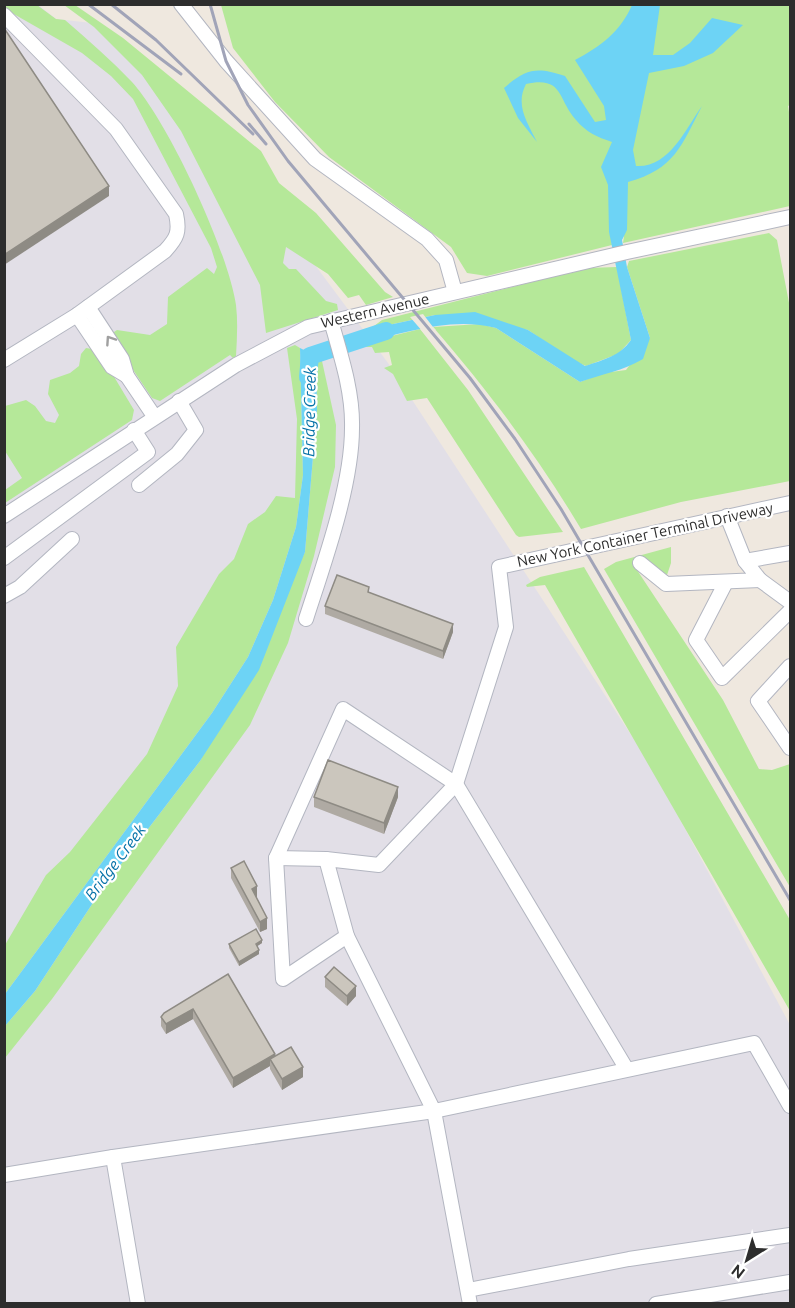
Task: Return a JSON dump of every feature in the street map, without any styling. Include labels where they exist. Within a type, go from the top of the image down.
[{"type":"street","points":[[181,4],[226,61],[315,159],[427,239],[446,261],[455,292]]},
{"type":"street","points":[[4,15],[116,129],[176,214],[180,230],[176,240],[165,251],[82,311],[4,360]]},
{"type":"street","name":"Western Avenue","points":[[4,516],[154,416],[286,336],[332,321],[627,252],[790,217]]},
{"type":"street","points":[[82,311],[112,367],[127,376],[154,416]]},
{"type":"street","points":[[306,619],[330,539],[350,454],[351,407],[332,321]]},
{"type":"street","points":[[139,485],[177,454],[196,430],[179,401]]},
{"type":"street","points":[[4,558],[148,452],[134,430]]},
{"type":"street","name":"New York Container Terminal Driveway","points":[[456,784],[506,627],[499,567],[790,503]]},
{"type":"street","points":[[727,516],[745,561],[760,580],[790,602]]},
{"type":"street","points":[[4,596],[21,587],[72,539]]},
{"type":"street","points":[[745,561],[790,553]]},
{"type":"street","points":[[640,563],[666,584],[760,580]]},
{"type":"street","points":[[726,582],[696,640],[722,678],[790,611]]},
{"type":"street","points":[[790,666],[758,701],[790,748]]},
{"type":"street","points":[[347,936],[283,979],[276,858],[343,709],[456,784],[626,1068]]},
{"type":"street","points":[[276,858],[326,859],[379,865],[456,784]]},
{"type":"street","points":[[326,859],[347,936],[434,1111],[469,1297],[629,1259],[790,1235]]},
{"type":"street","points":[[4,1175],[434,1111],[626,1068],[754,1043],[790,1106]]},
{"type":"street","points":[[113,1157],[138,1304]]},
{"type":"street","points":[[656,1304],[790,1282]]},
{"type":"shaded area","points":[[37,4],[56,19],[101,24],[257,187],[388,363],[652,767],[790,1025],[790,1303],[5,1304],[4,5]]},
{"type":"green space","points":[[4,5],[37,5],[56,19],[65,20],[132,82],[147,101],[179,156],[222,253],[236,305],[236,356],[233,358],[230,355],[160,401],[152,398],[113,340],[114,332],[117,330],[150,335],[167,324],[168,297],[207,268],[214,274],[217,267],[211,248],[133,99],[111,76],[82,53],[5,9]]},
{"type":"green space","points":[[64,5],[75,5],[123,38],[261,151],[279,183],[316,213],[385,292],[393,297],[366,305],[359,295],[348,298],[328,274],[286,247],[283,263],[289,269],[296,269],[326,301],[337,304],[338,310],[266,333],[260,285],[181,131],[142,75],[94,27]]},
{"type":"green space","points":[[221,5],[790,5],[790,105],[788,106],[790,206],[623,243],[624,236],[611,239],[612,245],[487,276],[467,273],[451,247],[329,157],[275,102],[233,48]]},
{"type":"green space","points":[[769,233],[777,240],[790,308],[790,481],[681,502],[581,529],[547,475],[511,425],[433,327],[480,324],[496,328],[580,382],[603,373],[626,370],[650,338],[627,267],[629,261]]},
{"type":"green space","points":[[617,267],[631,340],[618,354],[586,366],[574,361],[528,330],[435,315],[370,329],[382,320],[587,268]]},
{"type":"green space","points":[[420,329],[468,390],[563,532],[519,537],[516,535],[427,398],[407,401],[393,374],[384,368],[392,365],[389,352],[375,353],[372,347],[357,347],[359,344]]},
{"type":"green space","points":[[295,345],[300,348],[303,475],[296,527],[273,600],[248,657],[212,713],[5,994],[5,945],[46,875],[70,852],[147,754],[178,686],[176,647],[219,574],[234,559],[248,524],[265,512],[276,496],[295,498],[297,419],[287,348]]},
{"type":"green space","points":[[86,348],[98,350],[134,410],[132,420],[5,503],[5,490],[22,478],[5,451],[5,406],[26,400],[35,406],[46,421],[55,423],[59,415],[48,394],[50,380],[70,373],[79,366],[81,354]]},
{"type":"green space","points":[[316,356],[322,361],[336,425],[335,467],[314,556],[288,643],[250,725],[52,999],[5,1058],[5,1026],[35,991],[102,889],[200,761],[305,552],[317,409]]},
{"type":"green space","points":[[671,547],[671,563],[666,578],[650,564],[637,570],[723,700],[759,769],[772,770],[790,764],[790,887],[604,569],[616,562]]},
{"type":"green space","points":[[584,567],[790,920],[790,1011],[545,585],[527,587],[526,585],[540,577]]},
{"type":"water","points":[[632,5],[660,5],[653,55],[673,55],[690,43],[712,18],[743,25],[713,53],[684,66],[649,73],[633,150],[636,166],[648,165],[667,154],[702,106],[682,144],[667,163],[644,177],[628,182],[627,230],[622,240],[627,267],[650,338],[643,359],[580,382],[496,328],[479,325],[428,327],[359,344],[370,329],[435,315],[475,312],[528,330],[585,366],[611,357],[627,345],[631,340],[609,232],[608,185],[601,167],[612,142],[584,128],[570,112],[554,86],[538,82],[526,84],[522,99],[524,113],[537,142],[518,118],[504,88],[519,76],[533,71],[547,71],[565,76],[595,122],[606,120],[604,106],[575,60],[593,50],[609,37],[622,23]]},
{"type":"water","points":[[300,348],[316,356],[317,409],[305,552],[259,670],[200,761],[102,889],[35,991],[5,1026],[5,994],[212,713],[248,657],[273,600],[296,527],[303,475]]},
{"type":"pier","points":[[423,314],[436,330],[423,332],[410,317]]},
{"type":"building","points":[[4,28],[109,186],[4,255]]},
{"type":"building","points":[[337,575],[369,587],[368,592],[453,624],[443,651],[325,606]]},
{"type":"building","points":[[328,760],[398,787],[384,823],[314,797]]},
{"type":"building","points":[[244,861],[257,886],[252,889],[267,918],[260,922],[231,868]]},
{"type":"building","points":[[256,929],[262,940],[256,944],[259,950],[239,962],[229,944]]},
{"type":"building","points":[[334,967],[356,986],[347,996],[325,977]]},
{"type":"building","points":[[228,974],[275,1054],[233,1078],[193,1009],[166,1024],[161,1017]]},
{"type":"building","points":[[291,1047],[303,1067],[282,1079],[270,1059]]},
{"type":"waterway","name":"Bridge Creek","points":[[308,377],[310,356],[386,331]]},
{"type":"railway","points":[[88,4],[181,74]]},
{"type":"railway","points":[[111,4],[156,40],[253,134]]},
{"type":"railway","points":[[210,4],[226,61],[248,105],[288,161],[470,378],[515,439],[561,509],[790,900]]},
{"type":"railway","points":[[249,124],[266,144]]}]
